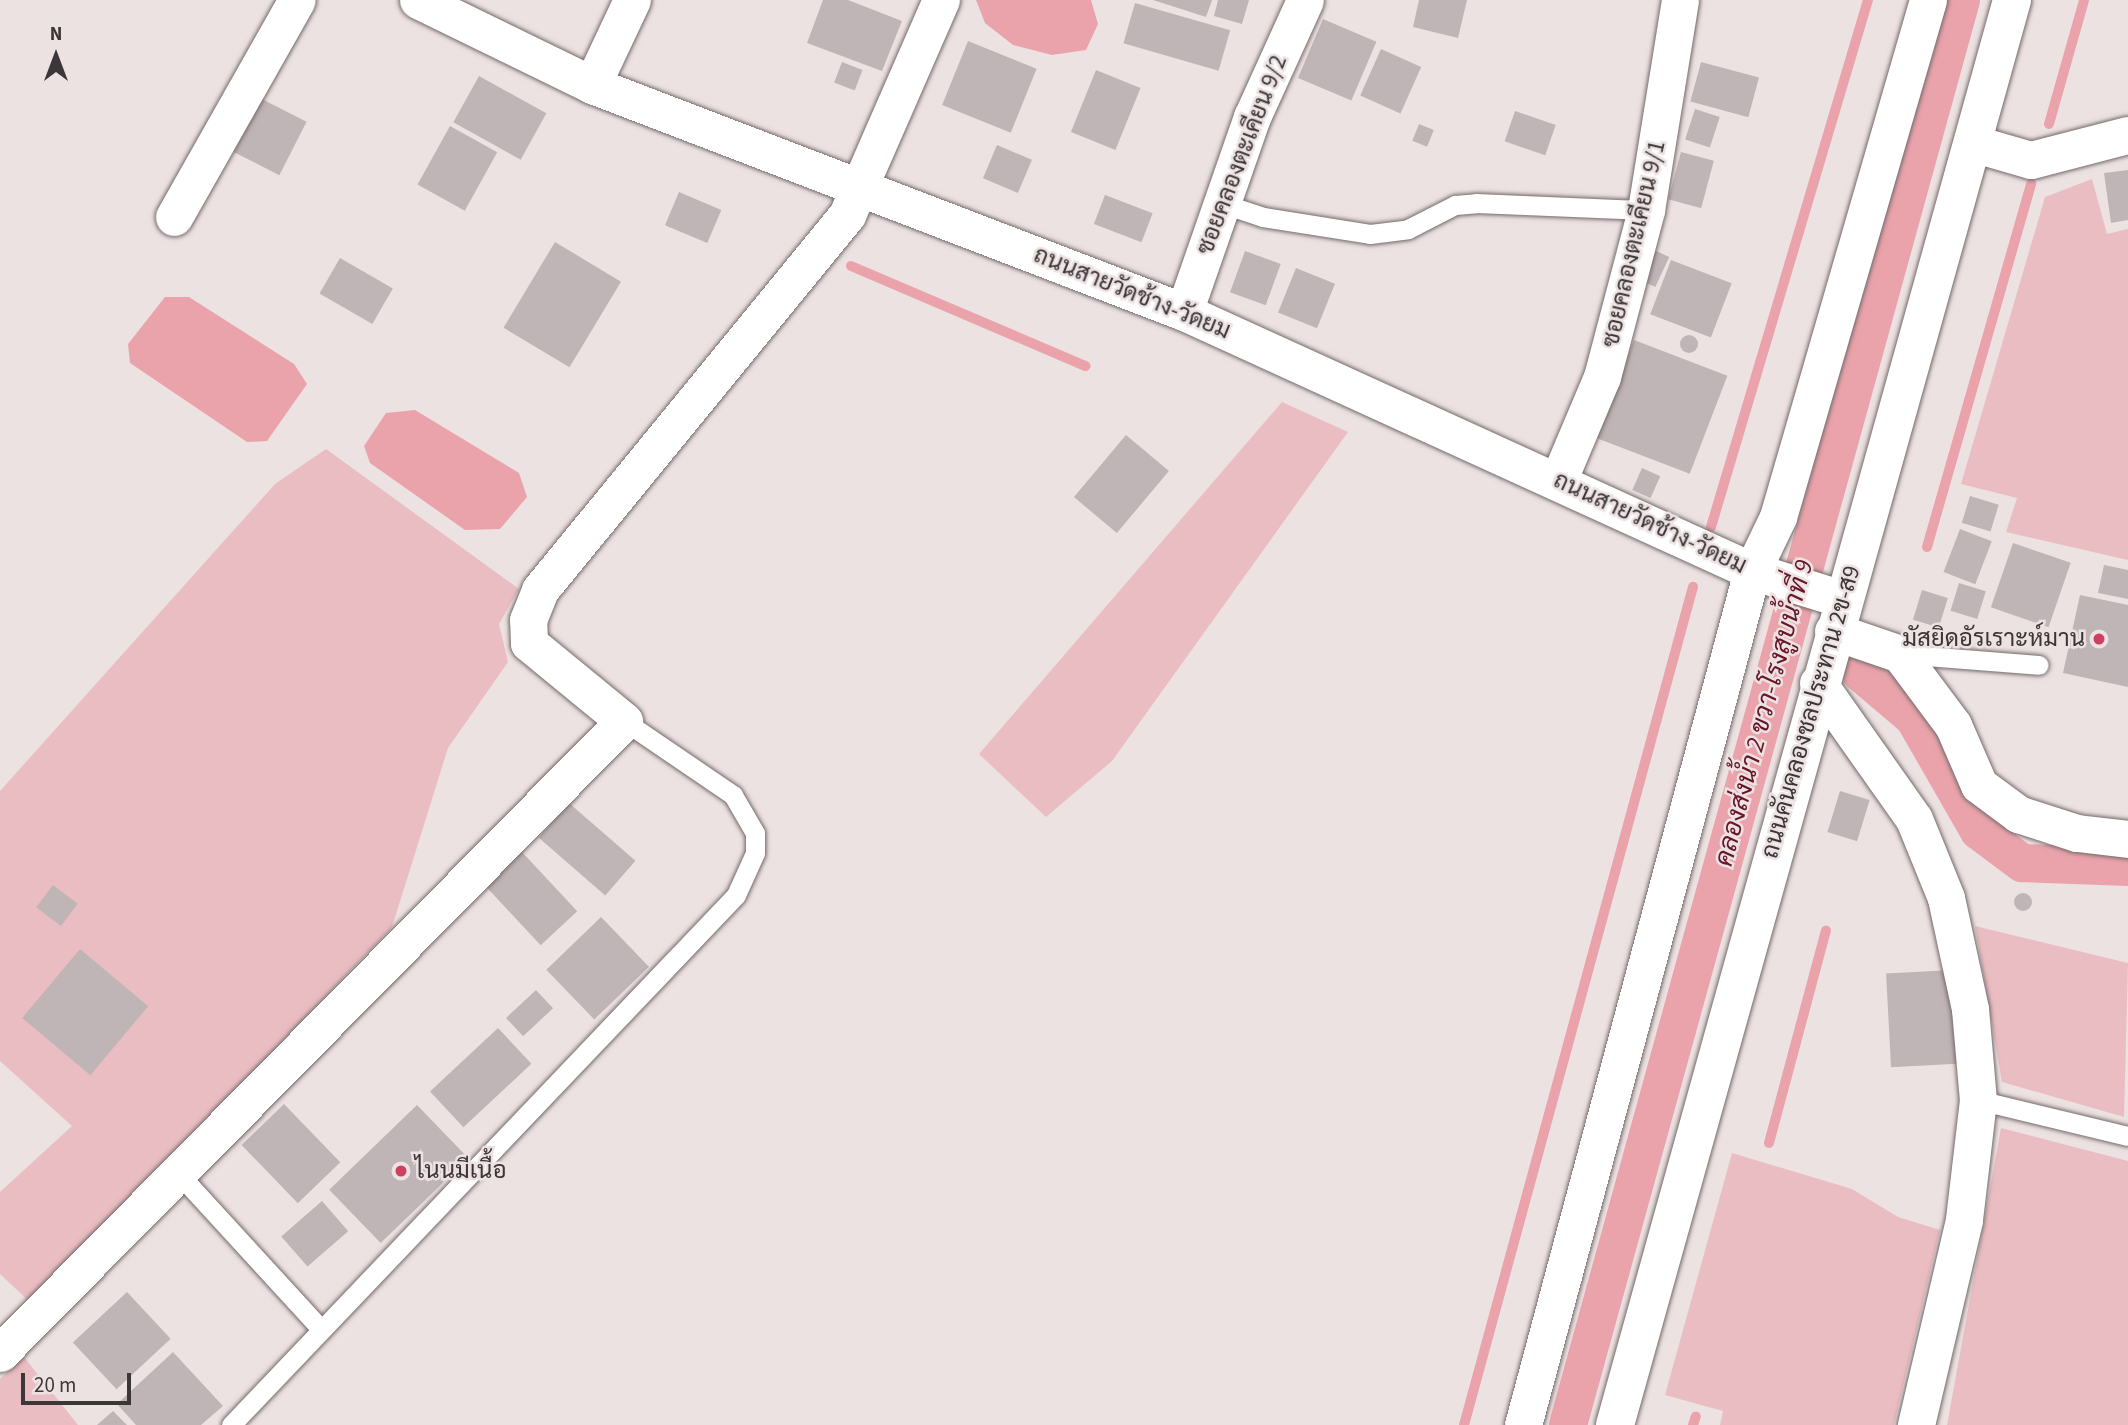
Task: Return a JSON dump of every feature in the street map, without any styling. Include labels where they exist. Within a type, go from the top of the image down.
[{"type":"street","points":[[174,217],[297,0]]},
{"type":"street","name":"ถนนสายวัดช้าง-วัดยม","points":[[418,0],[592,85],[861,184],[1184,312],[1763,574],[1833,608],[1900,654]]},
{"type":"street","points":[[592,85],[632,0]]},
{"type":"street","points":[[0,1353],[624,721],[529,643],[528,620],[540,590],[847,215],[941,0]]},
{"type":"street","name":"ซอยคลองตะเคียน 9/2","points":[[1184,312],[1222,203],[1305,0]]},
{"type":"street","name":"ซอยคลองตะเคียน 9/1","points":[[1558,481],[1602,377],[1646,210],[1680,0]]},
{"type":"street","points":[[1523,1425],[1778,517],[1928,0]]},
{"type":"street","name":"ถนนคันคลองชลประทาน 2ข-ส9","points":[[1615,1425],[1818,683],[1833,608],[2012,0]]},
{"type":"street","points":[[1972,143],[2031,160],[2128,135]]},
{"type":"street","points":[[1900,654],[1953,725],[1979,785],[2018,814],[2077,833],[2128,839]]},
{"type":"street","points":[[1818,683],[1914,819],[1946,898],[1970,1009],[1978,1100],[1964,1220],[1916,1425]]},
{"type":"lane","points":[[1222,203],[1263,217],[1370,234],[1408,229],[1455,205],[1476,203],[1646,210]]},
{"type":"lane","points":[[1900,654],[2039,665]]},
{"type":"lane","points":[[231,1425],[320,1328],[736,895],[755,853],[755,833],[733,795],[624,721]]},
{"type":"lane","points":[[1978,1100],[2128,1136]]},
{"type":"lane","points":[[178,1173],[320,1328]]},
{"type":"shaded area","points":[[976,0],[1091,0],[1098,24],[1086,50],[1052,55],[1013,45],[985,23]]},
{"type":"shaded area","points":[[2092,179],[2107,234],[2128,229],[2128,560],[2006,532],[2017,498],[1961,484],[2045,197]]},
{"type":"shaded area","points":[[165,297],[189,297],[294,364],[307,384],[267,441],[247,442],[130,363],[128,344]]},
{"type":"shaded area","points":[[1282,402],[1348,432],[1112,761],[1046,817],[979,754]]},
{"type":"shaded area","points":[[415,410],[519,473],[527,497],[500,529],[465,530],[370,463],[364,446],[386,413]]},
{"type":"shaded area","points":[[326,449],[519,589],[499,624],[508,662],[448,748],[392,927],[31,1303],[0,1274],[0,1192],[72,1126],[0,1061],[0,791],[275,484]]},
{"type":"shaded area","points":[[1975,926],[2128,963],[2124,1117],[2002,1082]]},
{"type":"shaded area","points":[[2001,1128],[2128,1161],[2128,1425],[1947,1425]]},
{"type":"shaded area","points":[[1732,1153],[1852,1189],[1898,1217],[1940,1230],[1894,1425],[1720,1425],[1723,1411],[1665,1395]]},
{"type":"shaded area","points":[[24,1357],[78,1425],[0,1425],[0,1379]]},
{"type":"building","points":[[823,0],[848,0],[902,21],[882,71],[807,43]]},
{"type":"building","points":[[1153,0],[1212,0],[1206,17]]},
{"type":"building","points":[[1218,0],[1249,0],[1242,24],[1214,16]]},
{"type":"building","points":[[1419,0],[1467,0],[1458,38],[1413,27]]},
{"type":"building","points":[[1135,3],[1230,30],[1219,71],[1123,43]]},
{"type":"building","points":[[1323,19],[1376,42],[1351,101],[1298,78]]},
{"type":"building","points":[[968,41],[1037,69],[1011,133],[942,105]]},
{"type":"building","points":[[1381,49],[1421,67],[1400,113],[1360,96]]},
{"type":"building","points":[[842,62],[863,70],[855,90],[834,83]]},
{"type":"building","points":[[1701,62],[1759,78],[1748,117],[1690,102]]},
{"type":"building","points":[[1096,70],[1141,88],[1115,150],[1071,132]]},
{"type":"building","points":[[479,76],[546,113],[521,160],[453,122]]},
{"type":"building","points":[[254,95],[307,122],[279,175],[227,148]]},
{"type":"building","points":[[1695,109],[1720,117],[1710,147],[1685,139]]},
{"type":"building","points":[[1515,111],[1556,125],[1545,155],[1505,141]]},
{"type":"building","points":[[1419,124],[1434,130],[1427,147],[1412,141]]},
{"type":"building","points":[[450,126],[497,152],[465,211],[418,185]]},
{"type":"building","points":[[997,145],[1032,160],[1018,193],[983,178]]},
{"type":"building","points":[[1681,152],[1714,161],[1701,208],[1668,199]]},
{"type":"building","points":[[2128,170],[2128,220],[2111,223],[2104,173]]},
{"type":"building","points":[[679,192],[721,210],[707,243],[665,225]]},
{"type":"building","points":[[1105,195],[1153,213],[1142,242],[1094,224]]},
{"type":"building","points":[[555,242],[621,282],[569,367],[503,328]]},
{"type":"building","points":[[1652,249],[1669,257],[1655,287],[1638,279]]},
{"type":"building","points":[[1245,251],[1281,264],[1266,305],[1230,292]]},
{"type":"building","points":[[340,258],[393,288],[372,324],[320,294]]},
{"type":"building","points":[[1671,260],[1732,283],[1711,337],[1650,314]]},
{"type":"building","points":[[1296,268],[1335,284],[1317,328],[1278,313]]},
{"type":"building","points":[[1689,335],[1697,340],[1698,344],[1693,352],[1689,353],[1681,348],[1680,344],[1685,336]]},
{"type":"building","points":[[1634,340],[1727,376],[1690,474],[1596,438]]},
{"type":"building","points":[[1126,435],[1169,471],[1117,533],[1074,497]]},
{"type":"building","points":[[1642,468],[1660,476],[1651,498],[1632,490]]},
{"type":"building","points":[[1970,496],[1999,505],[1991,532],[1962,523]]},
{"type":"building","points":[[1960,529],[1992,541],[1975,584],[1944,572]]},
{"type":"building","points":[[2013,543],[2071,563],[2049,627],[1991,607]]},
{"type":"building","points":[[2104,565],[2128,570],[2128,599],[2098,593]]},
{"type":"building","points":[[1959,583],[1986,591],[1977,619],[1951,611]]},
{"type":"building","points":[[1922,590],[1948,598],[1939,628],[1913,620]]},
{"type":"building","name":"มัสยิดอัรเราะห์มาน","points":[[2080,595],[2128,605],[2128,687],[2063,673]]},
{"type":"building","points":[[1840,791],[1870,800],[1857,841],[1827,832]]},
{"type":"building","points":[[569,803],[635,861],[605,895],[539,838]]},
{"type":"building","points":[[522,852],[577,911],[541,945],[485,886]]},
{"type":"building","points":[[53,885],[78,904],[61,926],[36,907]]},
{"type":"building","points":[[2023,893],[2029,896],[2032,902],[2029,908],[2023,911],[2017,908],[2014,902],[2017,896]]},
{"type":"building","points":[[601,917],[649,967],[594,1019],[546,970]]},
{"type":"building","points":[[80,949],[148,1006],[90,1075],[22,1018]]},
{"type":"building","points":[[1952,970],[1957,1064],[1891,1067],[1886,973]]},
{"type":"building","points":[[536,990],[553,1008],[523,1036],[506,1018]]},
{"type":"building","points":[[498,1028],[531,1064],[463,1127],[430,1091]]},
{"type":"building","points":[[284,1104],[340,1162],[298,1203],[242,1145]]},
{"type":"building","points":[[417,1105],[468,1158],[381,1243],[329,1190]]},
{"type":"building","points":[[322,1201],[348,1231],[307,1267],[281,1236]]},
{"type":"building","points":[[127,1292],[171,1339],[117,1389],[73,1342]]},
{"type":"building","points":[[173,1352],[223,1406],[201,1425],[136,1425],[117,1404]]},
{"type":"building","points":[[113,1411],[127,1425],[97,1425]]},
{"type":"waterway","points":[[1711,527],[1868,0]]},
{"type":"waterway","name":"คลองส่งน้ำ 2 ขวา-โรงสูบน้ำที่ 9","points":[[1568,1425],[1961,0]]},
{"type":"waterway","points":[[2049,124],[2084,0]]},
{"type":"waterway","points":[[1927,547],[2031,184]]},
{"type":"waterway","points":[[851,266],[1086,366]]},
{"type":"waterway","points":[[1464,1425],[1693,587]]},
{"type":"waterway","points":[[1861,673],[1914,718],[1979,831],[2022,863],[2128,867]]},
{"type":"waterway","points":[[1769,1143],[1826,930]]},
{"type":"waterway","points":[[1693,1425],[1696,1416]]},
{"type":"place","name":"มัสยิดอัรเราะห์มาน","points":[[2099,639]]},
{"type":"place","name":"ไนนมีเนื้อ","points":[[401,1171]]}]
